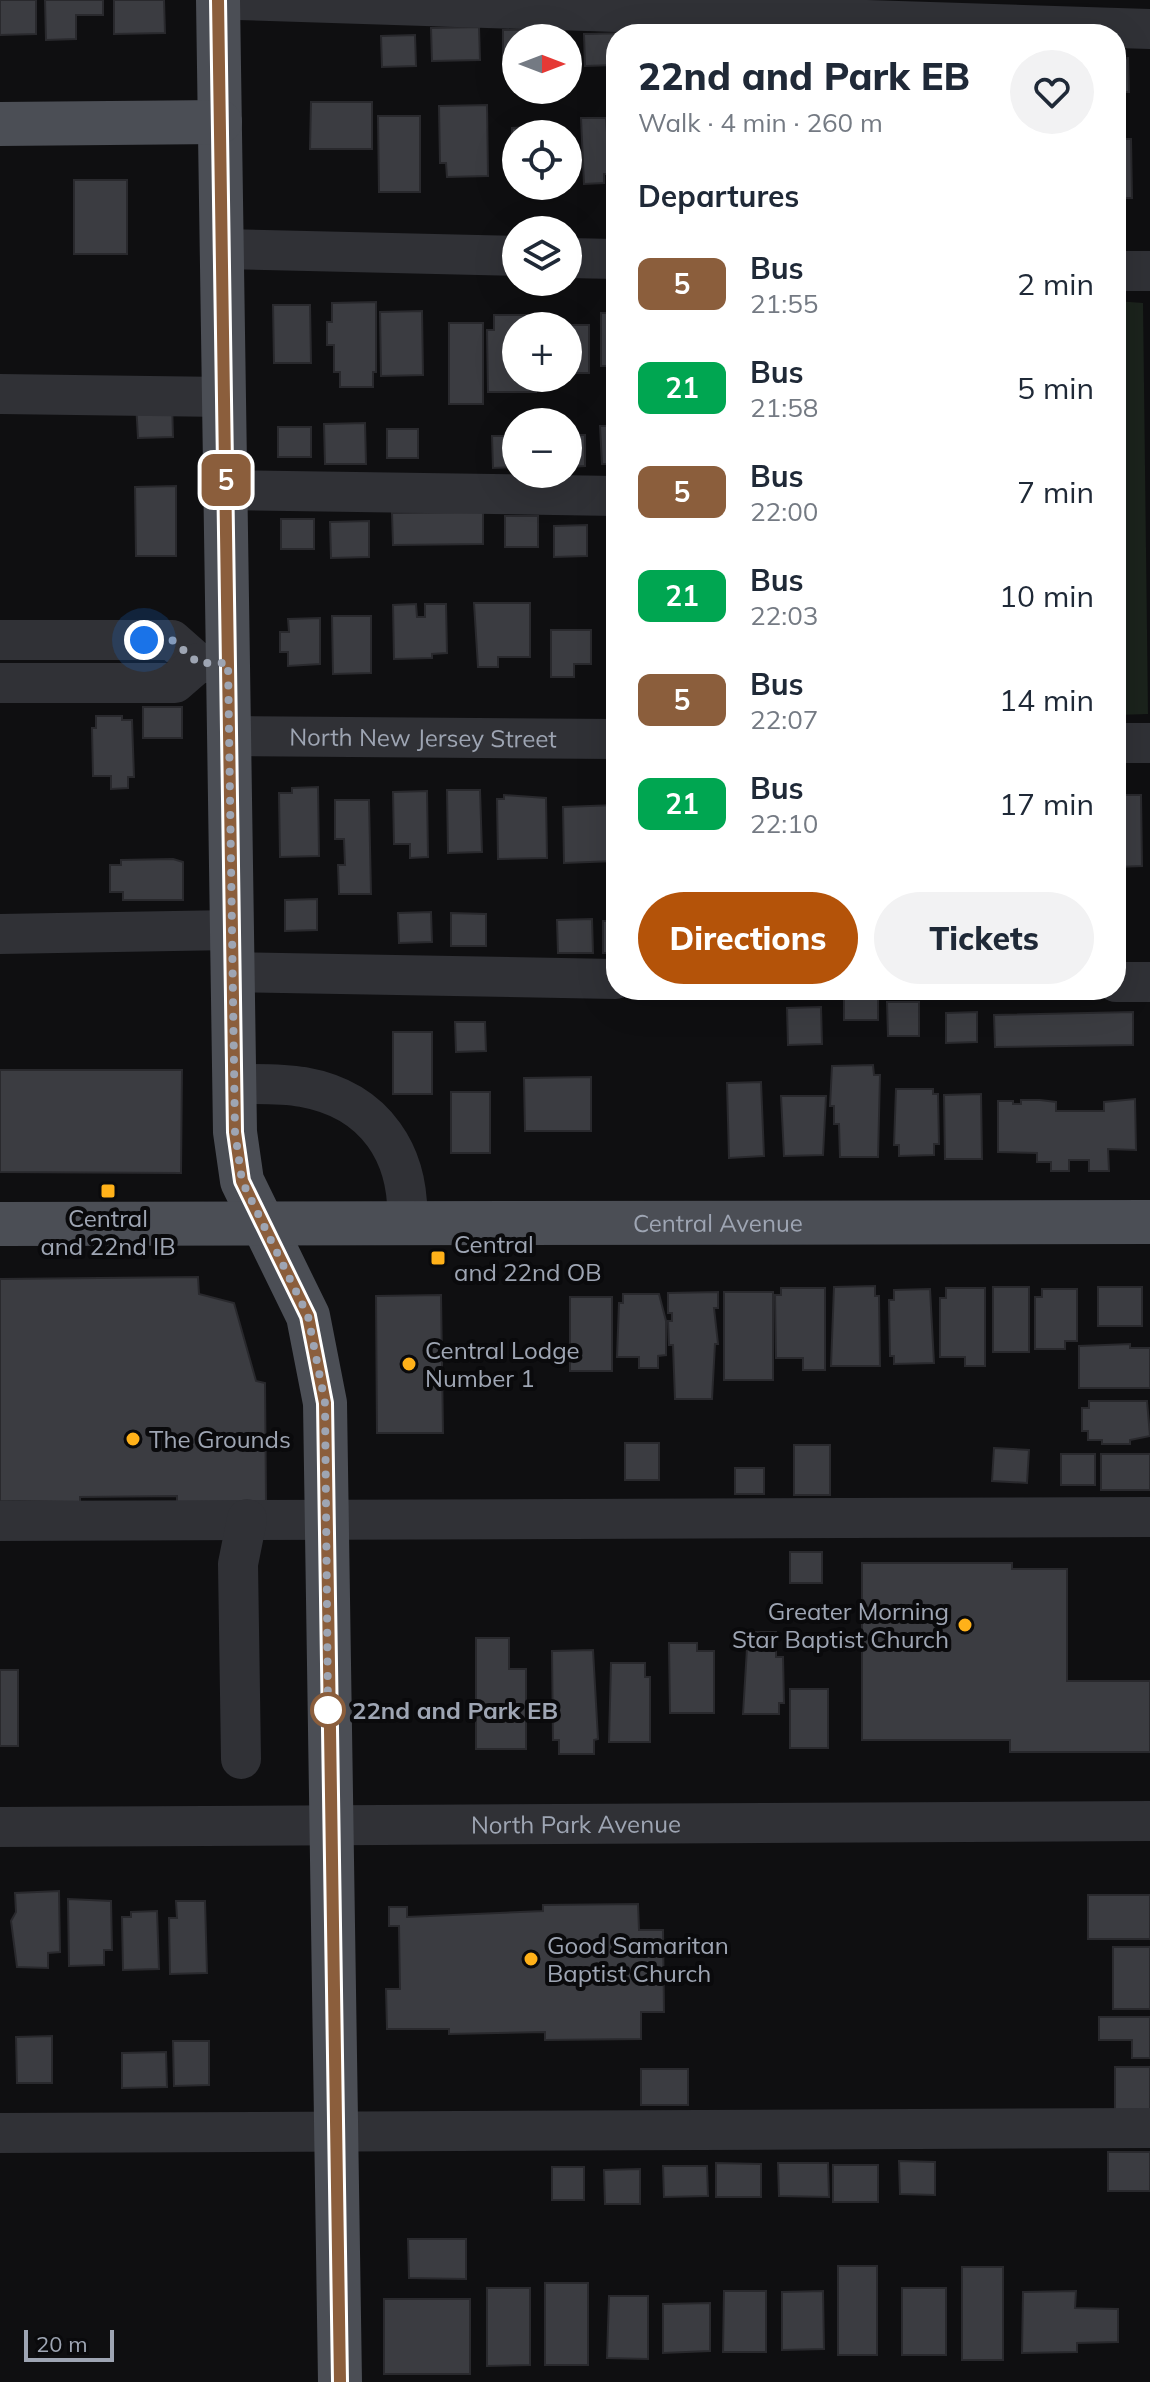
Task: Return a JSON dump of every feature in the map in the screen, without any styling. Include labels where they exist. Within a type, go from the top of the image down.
[{"type":"main road","points":[[218,0],[226,490],[213,663],[229,736],[238,1163],[242,1181],[267,1225],[308,1316],[325,1403],[340,2382]]},
{"type":"main road","points":[[0,124],[220,122]]},
{"type":"main road","name":"Central Avenue","points":[[0,1224],[1150,1222]]},
{"type":"street","points":[[238,0],[1000,24]]},
{"type":"street","points":[[1126,28],[1150,29]]},
{"type":"street","points":[[223,249],[502,256]]},
{"type":"street","points":[[582,258],[606,259]]},
{"type":"street","points":[[1126,271],[1150,271]]},
{"type":"street","points":[[0,394],[225,397]]},
{"type":"street","points":[[226,490],[606,496]]},
{"type":"street","points":[[0,640],[172,640],[213,663]]},
{"type":"street","points":[[0,683],[175,683],[213,663]]},
{"type":"street","name":"North New Jersey Street","points":[[229,736],[606,739]]},
{"type":"street","points":[[1126,743],[1150,743]]},
{"type":"street","points":[[0,934],[606,978]]},
{"type":"street","points":[[1126,982],[1150,982]]},
{"type":"street","points":[[234,1084],[304,1087],[357,1106],[398,1155],[409,1193],[407,1225]]},
{"type":"street","points":[[0,1521],[1150,1517]]},
{"type":"street","points":[[241,1759],[238,1564],[247,1519]]},
{"type":"street","name":"North Park Avenue","points":[[0,1827],[1150,1821]]},
{"type":"street","points":[[0,2133],[1150,2128]]},
{"type":"shaded area","points":[[1126,302],[1143,303],[1148,714],[1126,715]]},
{"type":"building","points":[[0,0],[36,0],[36,34],[0,35]]},
{"type":"building","points":[[45,0],[103,0],[103,15],[76,15],[76,39],[46,40]]},
{"type":"building","points":[[114,0],[164,0],[165,33],[114,34]]},
{"type":"building","points":[[479,27],[480,60],[432,61],[431,28]]},
{"type":"building","points":[[584,34],[606,34],[606,65],[585,66]]},
{"type":"building","points":[[415,35],[416,66],[382,67],[381,36]]},
{"type":"building","points":[[1128,58],[1129,92],[1126,92]]},
{"type":"building","points":[[311,102],[372,102],[372,149],[310,149]]},
{"type":"building","points":[[487,105],[488,176],[447,177],[446,163],[440,163],[439,106]]},
{"type":"building","points":[[378,116],[420,116],[420,192],[379,192]]},
{"type":"building","points":[[581,118],[606,118],[604,183],[584,184]]},
{"type":"building","points":[[1126,139],[1131,139],[1132,198],[1126,198]]},
{"type":"building","points":[[74,180],[127,180],[127,254],[74,254]]},
{"type":"building","points":[[376,302],[376,372],[373,372],[373,387],[340,387],[340,372],[334,372],[334,345],[327,345],[327,322],[332,322],[332,303]]},
{"type":"building","points":[[273,305],[310,305],[311,363],[274,363]]},
{"type":"building","points":[[422,311],[423,375],[381,376],[380,312]]},
{"type":"building","points":[[601,313],[606,313],[606,366],[601,366]]},
{"type":"building","points":[[494,315],[502,315],[502,392],[488,392],[487,330],[494,330]]},
{"type":"building","points":[[449,323],[483,323],[483,404],[449,404]]},
{"type":"building","points":[[582,325],[589,325],[589,373],[582,373]]},
{"type":"building","points":[[172,401],[173,437],[138,438],[136,403]]},
{"type":"building","points":[[365,423],[366,464],[325,464],[324,424]]},
{"type":"building","points":[[600,426],[606,426],[606,464],[602,464]]},
{"type":"building","points":[[278,427],[311,427],[311,457],[278,457]]},
{"type":"building","points":[[387,429],[418,429],[418,458],[387,458]]},
{"type":"building","points":[[582,435],[585,435],[585,466],[582,466]]},
{"type":"building","points":[[492,436],[502,436],[502,468],[493,468]]},
{"type":"building","points":[[176,486],[176,556],[136,556],[135,487]]},
{"type":"building","points":[[483,512],[483,544],[393,545],[392,513]]},
{"type":"building","points":[[505,516],[538,516],[538,547],[505,547]]},
{"type":"building","points":[[281,519],[314,519],[314,549],[281,549]]},
{"type":"building","points":[[369,521],[369,557],[331,558],[330,522]]},
{"type":"building","points":[[587,525],[587,556],[554,557],[554,526]]},
{"type":"building","points":[[474,603],[530,603],[530,657],[498,657],[498,667],[478,667]]},
{"type":"building","points":[[416,604],[417,617],[425,617],[425,604],[446,604],[447,653],[432,654],[432,658],[394,659],[393,605]]},
{"type":"building","points":[[332,616],[371,616],[371,673],[333,674]]},
{"type":"building","points":[[320,618],[320,664],[288,666],[288,652],[280,652],[280,632],[289,632],[288,619]]},
{"type":"building","points":[[551,630],[591,630],[591,664],[574,664],[574,677],[551,677]]},
{"type":"building","points":[[143,707],[182,707],[182,738],[143,738]]},
{"type":"building","points":[[96,716],[122,716],[122,720],[132,720],[134,777],[128,777],[128,788],[111,789],[111,776],[93,776],[92,728],[96,728]]},
{"type":"building","points":[[318,787],[319,856],[280,857],[279,793],[292,793],[292,788]]},
{"type":"building","points":[[447,790],[480,790],[482,852],[448,853]]},
{"type":"building","points":[[427,791],[428,857],[410,858],[410,844],[394,844],[393,792]]},
{"type":"building","points":[[504,795],[546,798],[547,858],[498,859],[497,799],[504,799]]},
{"type":"building","points":[[1126,795],[1141,795],[1142,866],[1126,867]]},
{"type":"building","points":[[335,800],[369,800],[371,894],[339,894],[338,865],[345,865],[344,839],[335,839]]},
{"type":"building","points":[[606,805],[606,861],[564,863],[563,807]]},
{"type":"building","points":[[173,859],[183,862],[183,900],[123,900],[123,892],[110,892],[110,865],[121,865],[121,860]]},
{"type":"building","points":[[317,899],[317,930],[285,931],[285,900]]},
{"type":"building","points":[[431,912],[432,942],[399,943],[398,913]]},
{"type":"building","points":[[451,913],[486,914],[486,946],[451,946]]},
{"type":"building","points":[[592,919],[593,953],[558,953],[557,920]]},
{"type":"building","points":[[603,921],[606,921],[606,953],[603,953]]},
{"type":"building","points":[[844,1000],[878,1000],[878,1020],[844,1020]]},
{"type":"building","points":[[887,1002],[919,1002],[919,1036],[888,1036]]},
{"type":"building","points":[[821,1007],[822,1044],[788,1045],[787,1008]]},
{"type":"building","points":[[977,1012],[977,1042],[946,1043],[946,1013]]},
{"type":"building","points":[[1133,1012],[1133,1045],[995,1047],[994,1015]]},
{"type":"building","points":[[455,1022],[485,1022],[486,1051],[456,1052]]},
{"type":"building","points":[[393,1032],[432,1032],[432,1094],[393,1094]]},
{"type":"building","points":[[873,1065],[874,1075],[880,1075],[878,1157],[840,1157],[839,1124],[834,1124],[834,1106],[830,1106],[832,1066]]},
{"type":"building","points":[[0,1070],[182,1070],[181,1173],[0,1172]]},
{"type":"building","points":[[591,1077],[591,1131],[525,1131],[524,1078]]},
{"type":"building","points":[[761,1082],[764,1156],[729,1158],[727,1083]]},
{"type":"building","points":[[896,1089],[933,1089],[933,1094],[938,1094],[939,1144],[934,1144],[934,1155],[899,1156],[899,1145],[894,1145]]},
{"type":"building","points":[[451,1092],[490,1092],[490,1153],[451,1153]]},
{"type":"building","points":[[981,1094],[982,1159],[945,1159],[944,1095]]},
{"type":"building","points":[[781,1096],[826,1096],[823,1155],[784,1156]]},
{"type":"building","points":[[1135,1099],[1136,1150],[1108,1149],[1109,1171],[1089,1171],[1089,1160],[1069,1160],[1069,1171],[1051,1171],[1051,1162],[1037,1162],[1037,1153],[998,1152],[998,1101],[1021,1104],[1021,1100],[1040,1100],[1056,1102],[1056,1111],[1104,1111],[1104,1102]]},
{"type":"building","name":"The Grounds","points":[[198,1277],[199,1294],[234,1303],[256,1381],[265,1383],[266,1502],[177,1502],[177,1496],[80,1497],[80,1502],[0,1501],[0,1279]]},
{"type":"building","points":[[875,1286],[875,1296],[879,1296],[880,1366],[831,1366],[834,1287]]},
{"type":"building","points":[[993,1287],[1029,1287],[1029,1352],[993,1352]]},
{"type":"building","points":[[1098,1287],[1142,1287],[1142,1326],[1098,1326]]},
{"type":"building","points":[[781,1288],[825,1288],[825,1370],[803,1370],[803,1358],[776,1358],[775,1295],[781,1295]]},
{"type":"building","points":[[946,1288],[985,1288],[985,1366],[965,1366],[965,1357],[940,1357],[940,1298],[946,1298]]},
{"type":"building","points":[[930,1289],[934,1363],[894,1364],[894,1356],[890,1356],[889,1300],[894,1300],[894,1290]]},
{"type":"building","points":[[1042,1289],[1077,1289],[1077,1341],[1065,1341],[1065,1349],[1035,1349],[1035,1297],[1042,1297]]},
{"type":"building","points":[[718,1292],[718,1308],[714,1308],[718,1344],[715,1344],[712,1399],[675,1399],[673,1345],[669,1345],[668,1321],[672,1321],[672,1313],[668,1313],[668,1293]]},
{"type":"building","points":[[724,1292],[773,1292],[773,1380],[724,1380]]},
{"type":"building","points":[[623,1294],[659,1294],[666,1321],[666,1355],[658,1356],[658,1368],[639,1368],[639,1357],[617,1357],[619,1303],[623,1303]]},
{"type":"building","name":"Central Lodge Number 1","points":[[441,1295],[443,1433],[377,1433],[376,1296]]},
{"type":"building","points":[[570,1297],[612,1297],[612,1371],[570,1371]]},
{"type":"building","points":[[1130,1344],[1130,1348],[1150,1348],[1150,1388],[1079,1388],[1079,1346]]},
{"type":"building","points":[[1089,1401],[1147,1401],[1150,1436],[1130,1440],[1130,1444],[1102,1444],[1102,1440],[1088,1440],[1088,1431],[1082,1431],[1082,1408],[1089,1408]]},
{"type":"building","points":[[625,1443],[659,1443],[659,1480],[625,1480]]},
{"type":"building","points":[[794,1445],[830,1445],[830,1495],[794,1495]]},
{"type":"building","points":[[994,1448],[1029,1450],[1027,1483],[992,1481]]},
{"type":"building","points":[[1061,1454],[1095,1454],[1095,1485],[1061,1485]]},
{"type":"building","points":[[1101,1454],[1150,1454],[1150,1490],[1101,1490]]},
{"type":"building","points":[[735,1468],[764,1468],[764,1494],[735,1494]]},
{"type":"building","points":[[790,1552],[822,1552],[822,1583],[790,1583]]},
{"type":"building","name":"Greater Morning Star Baptist Church","points":[[862,1563],[1012,1563],[1012,1569],[1067,1569],[1067,1681],[1150,1681],[1150,1752],[1010,1752],[1010,1740],[862,1740]]},
{"type":"building","points":[[748,1632],[776,1632],[776,1657],[783,1657],[784,1703],[779,1703],[779,1714],[743,1714]]},
{"type":"building","points":[[476,1638],[509,1638],[509,1669],[526,1669],[526,1749],[476,1749]]},
{"type":"building","points":[[669,1643],[697,1643],[697,1651],[714,1651],[714,1713],[670,1713]]},
{"type":"building","points":[[593,1650],[598,1739],[594,1740],[594,1754],[559,1754],[559,1740],[553,1740],[552,1651]]},
{"type":"building","points":[[611,1663],[645,1663],[645,1677],[650,1677],[650,1742],[609,1742]]},
{"type":"building","points":[[0,1670],[18,1670],[18,1746],[0,1746]]},
{"type":"building","points":[[790,1689],[828,1689],[828,1748],[790,1748]]},
{"type":"building","points":[[59,1891],[60,1952],[48,1953],[48,1968],[17,1967],[11,1921],[16,1912],[15,1893]]},
{"type":"building","points":[[1088,1895],[1150,1895],[1150,1939],[1088,1939]]},
{"type":"building","points":[[68,1899],[111,1901],[112,1950],[104,1950],[104,1965],[69,1966]]},
{"type":"building","points":[[176,1901],[205,1901],[207,1973],[170,1974],[169,1918],[177,1918]]},
{"type":"building","name":"Good Samaritan Baptist Church","points":[[638,1904],[639,1930],[663,1930],[664,2012],[641,2012],[641,2039],[545,2040],[545,2032],[449,2034],[449,2029],[387,2029],[386,1989],[400,1989],[399,1926],[389,1926],[389,1907],[407,1907],[407,1917],[543,1911],[543,1905]]},
{"type":"building","points":[[157,1911],[159,1969],[123,1970],[122,1917],[131,1917],[131,1912]]},
{"type":"building","points":[[1113,1947],[1150,1947],[1150,2009],[1113,2009]]},
{"type":"building","points":[[1099,2017],[1150,2017],[1150,2058],[1132,2058],[1132,2040],[1099,2040]]},
{"type":"building","points":[[52,2036],[52,2083],[17,2083],[16,2037]]},
{"type":"building","points":[[173,2041],[209,2041],[209,2085],[174,2086]]},
{"type":"building","points":[[166,2052],[167,2087],[122,2088],[122,2053]]},
{"type":"building","points":[[1115,2067],[1150,2067],[1150,2111],[1115,2111]]},
{"type":"building","points":[[641,2069],[688,2069],[688,2105],[641,2105]]},
{"type":"building","points":[[1108,2152],[1150,2152],[1150,2191],[1108,2191]]},
{"type":"building","points":[[899,2161],[935,2162],[935,2195],[900,2194]]},
{"type":"building","points":[[716,2163],[761,2164],[761,2197],[716,2197]]},
{"type":"building","points":[[778,2163],[828,2163],[829,2197],[779,2196]]},
{"type":"building","points":[[833,2165],[878,2165],[878,2202],[833,2202]]},
{"type":"building","points":[[663,2166],[707,2166],[708,2196],[664,2197]]},
{"type":"building","points":[[552,2167],[584,2167],[584,2200],[552,2200]]},
{"type":"building","points":[[640,2169],[640,2204],[605,2204],[604,2170]]},
{"type":"building","points":[[408,2239],[466,2239],[466,2279],[409,2278]]},
{"type":"building","points":[[838,2266],[877,2266],[877,2355],[838,2355]]},
{"type":"building","points":[[962,2267],[1003,2267],[1003,2360],[962,2360]]},
{"type":"building","points":[[545,2283],[588,2283],[588,2365],[545,2365]]},
{"type":"building","points":[[487,2288],[530,2288],[530,2365],[487,2366]]},
{"type":"building","points":[[902,2288],[946,2288],[946,2355],[902,2355]]},
{"type":"building","points":[[724,2291],[766,2291],[766,2352],[723,2352]]},
{"type":"building","points":[[823,2291],[824,2349],[782,2350],[782,2292]]},
{"type":"building","points":[[1076,2291],[1075,2308],[1118,2309],[1118,2342],[1077,2343],[1077,2352],[1022,2353],[1023,2292]]},
{"type":"building","points":[[609,2296],[648,2296],[648,2359],[607,2358]]},
{"type":"building","points":[[384,2299],[470,2299],[470,2374],[384,2374]]},
{"type":"building","points":[[710,2303],[710,2351],[663,2353],[663,2304]]},
{"type":"bus line","name":"5","points":[[218,0],[235,1132],[242,1181],[267,1225],[308,1316],[325,1403],[340,2382]]},
{"type":"place","name":"Central and 22nd IB","points":[[108,1191]]},
{"type":"place","name":"Central and 22nd OB","points":[[438,1258]]},
{"type":"place","name":"Central Lodge Number 1","points":[[409,1364]]},
{"type":"place","name":"The Grounds","points":[[133,1439]]},
{"type":"place","name":"Greater Morning Star Baptist Church","points":[[965,1625]]},
{"type":"place","name":"22nd and Park EB","points":[[328,1710]]},
{"type":"place","name":"Good Samaritan Baptist Church","points":[[531,1959]]},
{"type":"route","points":[[144,640],[172,640],[198,663],[228,663],[235,1132],[242,1181],[267,1225],[308,1316],[320,1369],[325,1403],[328,1710]]}]
